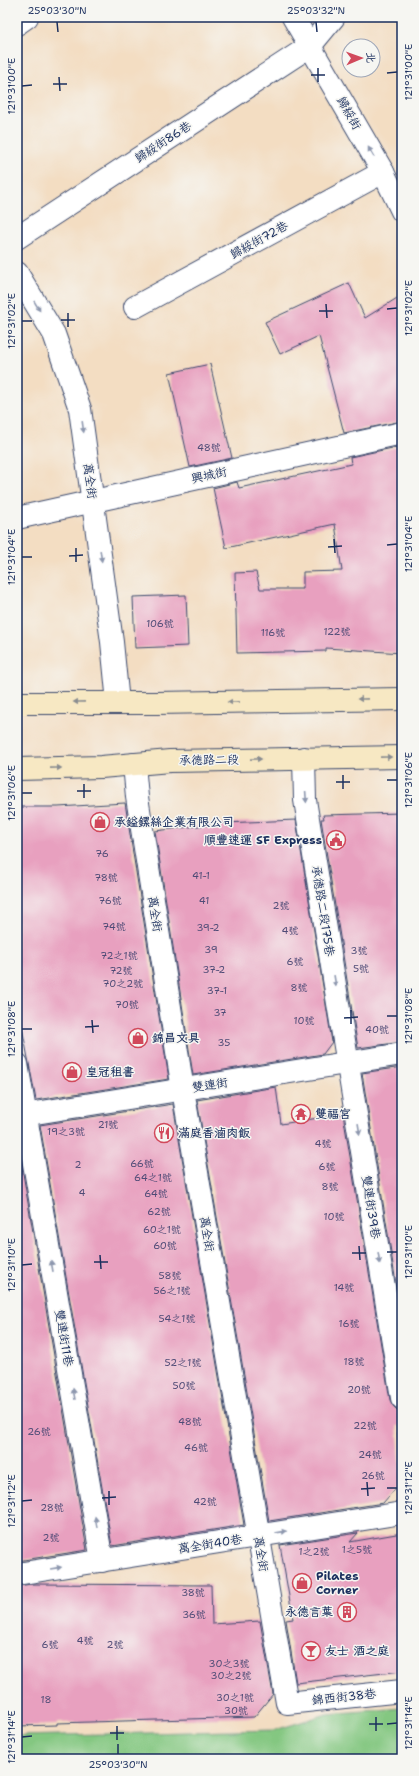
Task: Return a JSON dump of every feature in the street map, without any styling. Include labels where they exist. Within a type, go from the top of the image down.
[{"type":"main road","points":[[17,703],[118,703],[402,698]]},
{"type":"main road","name":"承德路二段","points":[[17,769],[101,767],[170,761],[402,757]]},
{"type":"street","points":[[17,24],[27,17]]},
{"type":"street","name":"歸綏街","points":[[293,17],[383,172],[402,211]]},
{"type":"street","name":"歸綏街86巷","points":[[17,238],[310,46],[334,17]]},
{"type":"street","name":"歸綏街72巷","points":[[135,307],[383,172]]},
{"type":"street","name":"萬全街","points":[[17,273],[54,334],[80,409],[112,642],[118,703]]},
{"type":"street","name":"興城街","points":[[17,518],[402,433]]},
{"type":"street","name":"承德路二段175巷","points":[[304,758],[305,800],[348,1063]]},
{"type":"street","name":"萬全街","points":[[134,764],[136,798],[183,1090],[286,1703]]},
{"type":"street","name":"雙連街","points":[[22,1115],[402,1054]]},
{"type":"street","name":"雙連街39巷","points":[[348,1063],[402,1398]]},
{"type":"street","name":"雙連街11巷","points":[[17,1064],[22,1115],[102,1561]]},
{"type":"street","name":"萬全街40巷","points":[[17,1574],[402,1513]]},
{"type":"street","name":"錦西街38巷","points":[[286,1703],[402,1691]]},
{"type":"green space","points":[[402,1708],[402,1759],[17,1759],[17,1736],[275,1730],[327,1714]]},
{"type":"building","points":[[349,283],[365,318],[402,295],[402,421],[344,433],[319,336],[280,354],[265,322]]},
{"type":"building","points":[[210,364],[232,458],[190,467],[169,373]]},
{"type":"building","points":[[402,446],[402,653],[326,648],[326,651],[237,653],[235,573],[256,572],[260,589],[303,589],[303,572],[342,571],[335,524],[226,548],[213,488],[237,482],[239,488],[351,464],[350,457]]},
{"type":"building","points":[[186,595],[188,646],[135,648],[133,597]]},
{"type":"building","points":[[125,803],[169,1079],[36,1100],[17,1001],[17,807],[58,807]]},
{"type":"building","points":[[402,813],[402,1042],[358,1048],[321,819],[324,819],[323,815]]},
{"type":"building","points":[[296,820],[332,1042],[323,1054],[193,1075],[155,831],[224,823]]},
{"type":"building","points":[[402,1067],[402,1320],[362,1073]]},
{"type":"building","points":[[276,1087],[281,1124],[343,1114],[390,1400],[397,1410],[402,1410],[402,1426],[397,1426],[402,1481],[383,1503],[269,1521],[197,1100]]},
{"type":"building","points":[[173,1104],[244,1525],[112,1546],[40,1125]]},
{"type":"building","points":[[17,1138],[87,1550],[17,1561]]},
{"type":"building","name":"永德言葉","points":[[358,1533],[350,1542],[402,1533],[402,1671],[296,1683],[286,1620],[293,1619],[280,1545]]},
{"type":"building","points":[[32,1584],[211,1585],[212,1624],[260,1621],[273,1694],[254,1717],[57,1723],[57,1725],[17,1726],[17,1586]]},
{"type":"place","name":"承鎰鏍絲企業有限公司","points":[[100,822]]},
{"type":"place","name":"順豐速運 SF Express","points":[[336,840]]},
{"type":"place","name":"錦昌文具","points":[[138,1038]]},
{"type":"place","name":"皇冠租書","points":[[72,1072]]},
{"type":"place","name":"雙福宮","points":[[301,1114]]},
{"type":"place","name":"滿庭香滷肉飯","points":[[164,1133]]},
{"type":"place","name":"Pilates Corner","points":[[302,1583]]},
{"type":"place","name":"永德言葉","points":[[347,1612]]},
{"type":"place","name":"友士 酒之庭","points":[[311,1651]]}]
